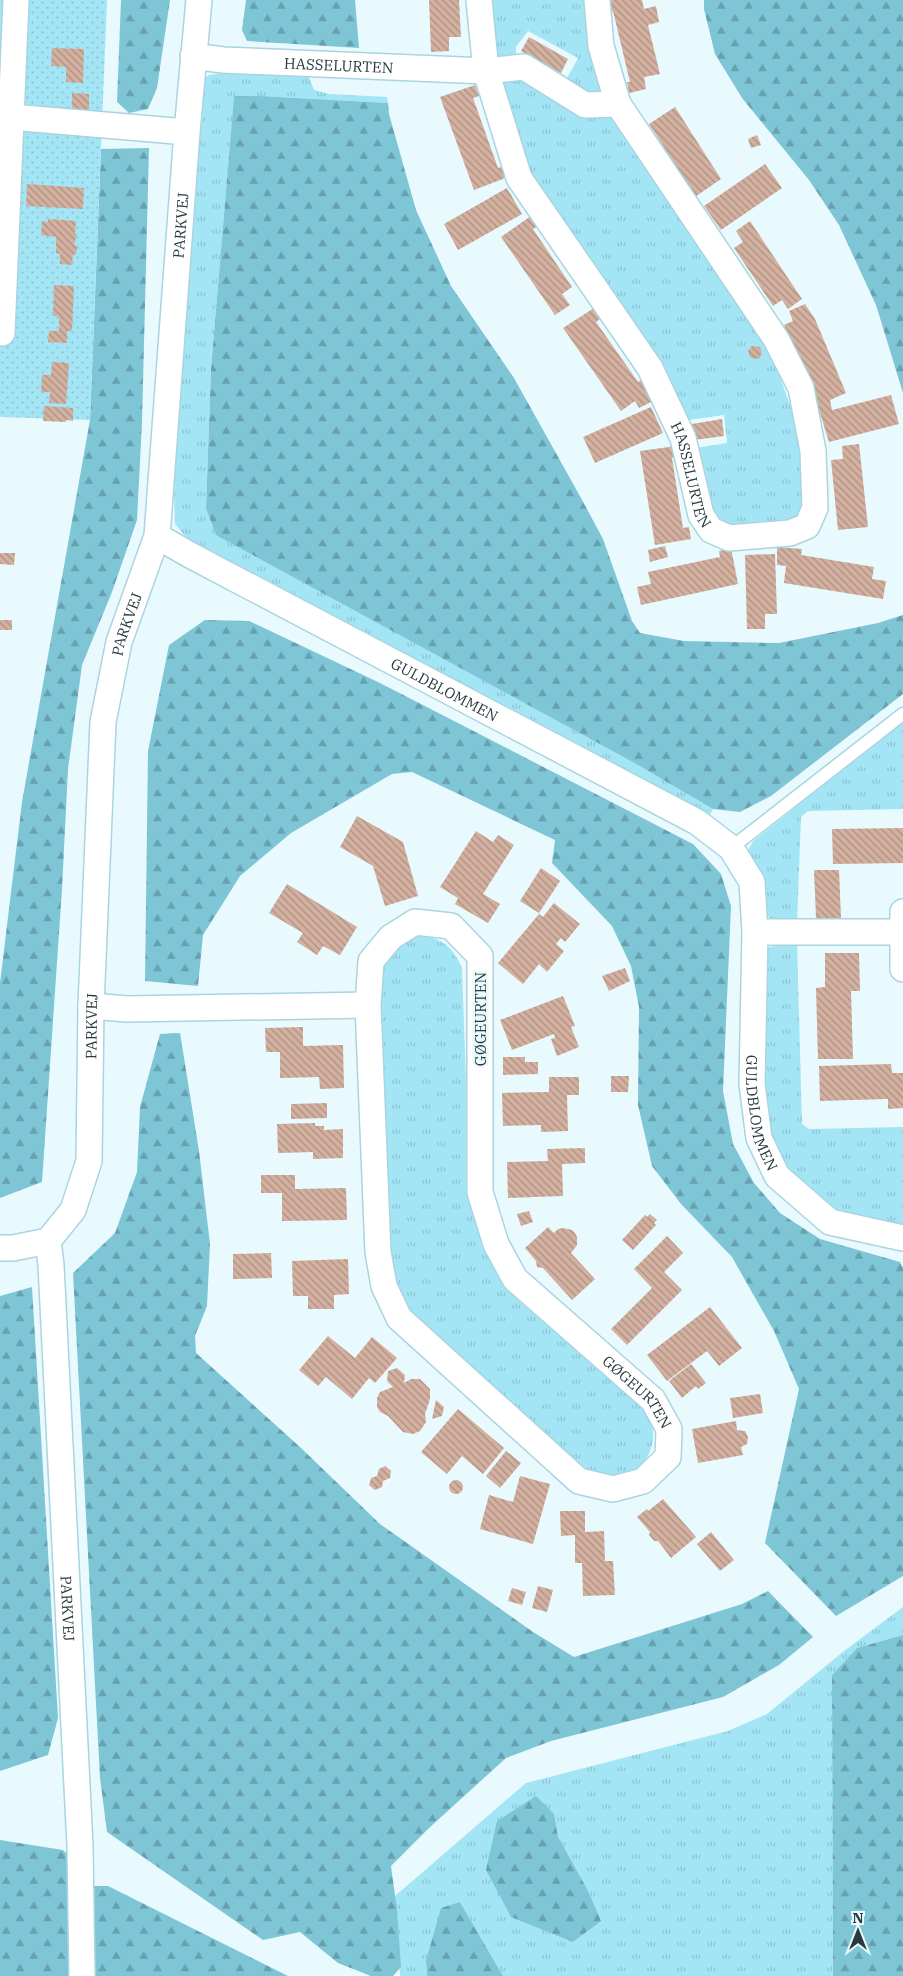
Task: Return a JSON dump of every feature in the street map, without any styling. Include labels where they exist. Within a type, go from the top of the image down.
[{"type":"street","points":[[0,333],[2,333],[4,188],[11,117],[7,42],[16,0]]},
{"type":"street","name":"PARKVEJ","points":[[82,1976],[80,1846],[51,1265],[48,1241],[74,1210],[89,1161],[91,1006],[103,722],[119,642],[157,536],[186,132],[199,0]]},
{"type":"street","name":"HASSELURTEN","points":[[479,0],[486,71],[519,178],[650,368],[683,438],[701,515],[711,530],[729,538],[790,533],[807,526],[815,508],[813,451],[800,388],[776,339],[618,104],[601,46],[597,0]]},
{"type":"street","name":"HASSELURTEN","points":[[193,56],[223,60],[486,71],[524,67],[585,105],[618,104]]},
{"type":"street","points":[[11,117],[186,132]]},
{"type":"street","name":"GULDBLOMMEN","points":[[157,536],[697,822],[731,848],[752,882],[755,932],[752,1084],[759,1138],[777,1176],[830,1222],[903,1238]]},
{"type":"street","points":[[903,912],[903,969]]},
{"type":"street","name":"GØGEURTEN","points":[[415,922],[451,926],[480,956],[480,1192],[482,1201],[496,1244],[515,1280],[653,1400],[669,1429],[668,1457],[643,1481],[612,1488],[579,1481],[399,1318],[384,1286],[378,1252],[368,1005],[371,961],[391,936],[415,922]]},
{"type":"street","points":[[755,932],[903,932]]},
{"type":"street","points":[[91,1006],[127,1009],[368,1005]]},
{"type":"street","points":[[0,1248],[13,1248],[48,1241]]},
{"type":"lane","points":[[731,848],[903,714]]},
{"type":"green space","points":[[0,0],[107,0],[90,420],[0,417]]},
{"type":"green space","points":[[121,0],[170,0],[157,88],[148,109],[129,113],[117,102]]},
{"type":"green space","points":[[246,0],[355,0],[359,48],[247,41],[242,30]]},
{"type":"green space","points":[[486,0],[588,0],[605,93],[600,98],[579,90],[566,80],[578,58],[528,31],[516,47],[516,59],[499,57],[490,51]]},
{"type":"green space","points":[[704,0],[903,0],[903,393],[876,305],[839,225],[809,180],[742,98],[715,54],[704,9]]},
{"type":"green space","points":[[232,72],[308,75],[314,90],[329,94],[387,97],[388,103],[259,96],[234,97],[211,369],[206,508],[713,809],[708,818],[186,537],[175,524],[174,498],[190,175],[199,83],[209,75]]},
{"type":"green space","points":[[521,76],[601,115],[616,120],[752,320],[780,377],[797,425],[805,458],[802,512],[789,524],[735,527],[717,518],[707,496],[696,448],[727,443],[724,415],[688,420],[530,175],[501,79]]},
{"type":"green space","points":[[234,96],[388,103],[389,114],[416,210],[451,286],[514,378],[581,498],[603,539],[632,621],[640,633],[684,641],[779,643],[878,623],[903,615],[903,694],[771,796],[740,812],[713,809],[633,762],[216,535],[206,508],[211,369]]},
{"type":"green space","points":[[149,148],[142,422],[137,520],[112,592],[82,665],[68,769],[62,889],[42,1182],[0,1198],[0,983],[22,802],[90,420],[101,149]]},
{"type":"green space","points":[[205,620],[249,621],[380,683],[693,844],[721,874],[731,906],[723,1091],[733,1144],[754,1183],[780,1213],[820,1239],[900,1262],[903,1268],[903,1576],[836,1616],[765,1543],[799,1389],[774,1331],[732,1257],[681,1204],[652,1166],[638,1105],[639,1007],[631,966],[612,926],[552,863],[555,840],[412,772],[392,774],[291,833],[240,876],[203,935],[198,986],[145,981],[148,751],[169,645]]},
{"type":"green space","points":[[903,722],[903,809],[808,811],[801,817],[797,922],[774,922],[762,911],[747,853],[753,841]]},
{"type":"green space","points":[[423,935],[442,942],[447,946],[455,954],[462,967],[470,1196],[475,1222],[500,1277],[521,1303],[632,1397],[646,1412],[653,1429],[651,1448],[643,1464],[628,1475],[606,1477],[593,1474],[471,1370],[409,1311],[398,1292],[388,1262],[377,1021],[380,961],[405,936]]},
{"type":"green space","points":[[797,942],[802,1124],[809,1129],[903,1127],[903,1224],[870,1220],[825,1208],[782,1165],[764,1132],[765,948]]},
{"type":"green space","points":[[180,1033],[199,1151],[210,1244],[207,1306],[195,1336],[196,1353],[301,1448],[380,1524],[533,1632],[574,1657],[742,1604],[768,1591],[813,1637],[779,1665],[723,1697],[551,1741],[506,1758],[429,1828],[391,1866],[397,1910],[401,1967],[393,1976],[371,1976],[338,1963],[300,1932],[263,1940],[107,1832],[100,1778],[73,1273],[115,1233],[137,1172],[140,1107],[160,1034]]},
{"type":"green space","points":[[32,1287],[58,1718],[48,1755],[0,1771],[0,1296]]},
{"type":"green space","points":[[903,1607],[903,1635],[857,1648],[832,1675],[833,1976],[503,1976],[460,1902],[426,1961],[427,1976],[400,1976],[395,1896],[526,1783],[728,1731],[767,1714],[844,1651]]},
{"type":"green space","points":[[903,1635],[903,1976],[833,1976],[832,1675],[857,1648]]},
{"type":"green space","points":[[536,1796],[554,1814],[558,1837],[587,1889],[601,1921],[573,1942],[511,1917],[486,1870],[497,1821]]},
{"type":"green space","points":[[0,1840],[63,1850],[72,1859],[74,1976],[0,1976]]},
{"type":"green space","points":[[89,1886],[108,1886],[288,1976],[91,1976]]},
{"type":"green space","points":[[460,1902],[503,1976],[427,1976],[426,1961],[441,1908]]},
{"type":"building","points":[[429,0],[459,0],[461,37],[449,37],[449,51],[431,52]]},
{"type":"building","points":[[642,0],[644,9],[656,6],[659,22],[648,25],[660,74],[644,77],[646,89],[629,93],[627,82],[630,82],[613,11],[610,12],[607,1]]},
{"type":"building","points":[[529,37],[568,59],[561,73],[521,51]]},
{"type":"building","points":[[52,48],[84,49],[83,83],[66,82],[66,67],[51,66]]},
{"type":"building","points":[[475,85],[479,96],[473,98],[498,168],[504,166],[508,177],[474,190],[440,97]]},
{"type":"building","points":[[72,93],[89,94],[89,113],[72,112]]},
{"type":"building","points":[[675,107],[721,179],[692,199],[685,188],[689,186],[649,124]]},
{"type":"building","points":[[757,135],[761,145],[751,148],[748,139]]},
{"type":"building","points":[[765,164],[782,188],[721,230],[704,206]]},
{"type":"building","points":[[27,184],[84,188],[83,209],[26,206]]},
{"type":"building","points":[[507,188],[522,214],[458,250],[444,224]]},
{"type":"building","points":[[531,216],[538,226],[533,229],[572,287],[562,294],[570,305],[555,315],[501,237]]},
{"type":"building","points":[[48,219],[76,221],[75,234],[77,234],[74,245],[77,246],[76,254],[73,255],[72,265],[60,264],[60,254],[56,253],[56,237],[41,235],[42,221],[48,222]]},
{"type":"building","points":[[750,221],[802,299],[788,309],[782,300],[773,306],[734,248],[743,242],[736,231]]},
{"type":"building","points":[[54,285],[74,286],[72,331],[67,331],[67,343],[48,342],[49,331],[59,331],[59,316],[53,316]]},
{"type":"building","points":[[805,304],[815,319],[846,393],[830,400],[832,410],[891,395],[899,424],[829,442],[820,413],[815,414],[813,392],[784,325],[793,321],[789,311]]},
{"type":"building","points":[[594,308],[601,318],[596,322],[638,382],[643,379],[655,400],[639,408],[635,401],[621,411],[563,328]]},
{"type":"building","points":[[752,346],[760,347],[762,354],[757,359],[750,357],[748,351]]},
{"type":"building","points":[[52,362],[69,363],[66,404],[49,403],[50,392],[41,392],[42,375],[51,375]]},
{"type":"building","points":[[44,406],[73,408],[73,421],[43,421]]},
{"type":"building","points":[[651,407],[663,433],[595,463],[583,437]]},
{"type":"building","points":[[722,419],[724,436],[694,440],[692,424]]},
{"type":"building","points":[[859,444],[868,527],[838,530],[831,460],[843,459],[842,446]]},
{"type":"building","points":[[676,446],[678,457],[672,458],[683,528],[689,527],[691,539],[655,545],[640,451]]},
{"type":"building","points":[[665,546],[668,557],[650,562],[648,550]]},
{"type":"building","points":[[777,547],[802,549],[801,555],[874,567],[872,579],[886,581],[883,599],[784,583],[786,566],[777,565]]},
{"type":"building","points":[[731,548],[738,584],[641,605],[637,587],[651,584],[648,572],[720,557],[719,551]]},
{"type":"building","points":[[0,553],[15,553],[14,565],[0,564]]},
{"type":"building","points":[[775,554],[777,614],[765,614],[765,629],[747,629],[745,555]]},
{"type":"building","points":[[0,620],[12,620],[12,630],[0,630]]},
{"type":"building","points":[[357,816],[403,842],[418,896],[385,906],[373,866],[340,847]]},
{"type":"building","points":[[903,828],[903,863],[833,864],[832,829]]},
{"type":"building","points":[[476,831],[493,842],[498,835],[514,845],[483,894],[500,904],[488,923],[455,904],[458,898],[440,887]]},
{"type":"building","points":[[541,868],[560,881],[539,913],[520,901]]},
{"type":"building","points":[[814,870],[839,870],[841,918],[816,918]]},
{"type":"building","points":[[287,884],[357,927],[340,955],[323,946],[317,955],[297,942],[303,933],[269,913]]},
{"type":"building","points":[[554,903],[580,924],[565,942],[561,938],[556,944],[564,951],[547,972],[539,964],[523,984],[498,963],[539,914],[543,917]]},
{"type":"building","points":[[825,953],[859,953],[860,991],[851,991],[853,1059],[818,1059],[816,988],[825,987]]},
{"type":"building","points":[[625,968],[630,981],[609,991],[602,976]]},
{"type":"building","points":[[563,996],[575,1026],[571,1027],[579,1047],[557,1056],[551,1039],[555,1038],[554,1034],[512,1050],[500,1020]]},
{"type":"building","points":[[303,1027],[303,1046],[343,1045],[344,1088],[320,1089],[319,1077],[280,1078],[280,1052],[266,1052],[265,1028]]},
{"type":"building","points":[[503,1057],[525,1057],[525,1062],[538,1062],[538,1074],[503,1075]]},
{"type":"building","points":[[891,1064],[892,1073],[903,1073],[903,1108],[888,1109],[888,1099],[820,1101],[819,1066]]},
{"type":"building","points":[[611,1076],[629,1076],[628,1092],[611,1092]]},
{"type":"building","points":[[549,1077],[579,1077],[579,1095],[567,1095],[568,1131],[541,1132],[541,1125],[503,1126],[502,1093],[549,1092]]},
{"type":"building","points":[[327,1103],[327,1118],[291,1119],[291,1104]]},
{"type":"building","points":[[315,1123],[315,1126],[324,1126],[324,1130],[343,1129],[343,1158],[313,1159],[313,1152],[278,1153],[277,1124]]},
{"type":"building","points":[[585,1148],[585,1163],[562,1164],[563,1196],[508,1198],[507,1162],[548,1161],[547,1149]]},
{"type":"building","points":[[261,1175],[295,1175],[295,1189],[346,1188],[347,1220],[282,1221],[282,1193],[261,1193]]},
{"type":"building","points":[[529,1211],[533,1222],[521,1226],[517,1214]]},
{"type":"building","points":[[650,1214],[657,1220],[654,1223],[656,1225],[633,1250],[622,1240],[645,1215],[647,1217]]},
{"type":"building","points":[[548,1227],[554,1233],[558,1229],[563,1228],[572,1230],[575,1233],[577,1245],[571,1253],[595,1279],[572,1300],[543,1268],[537,1267],[536,1261],[525,1248]]},
{"type":"building","points":[[667,1236],[683,1253],[664,1272],[682,1290],[627,1345],[611,1329],[652,1288],[634,1269]]},
{"type":"building","points":[[271,1253],[272,1278],[233,1279],[233,1254]]},
{"type":"building","points":[[348,1259],[349,1294],[334,1295],[334,1309],[308,1309],[308,1296],[293,1296],[292,1261]]},
{"type":"building","points":[[710,1307],[742,1348],[719,1366],[707,1351],[667,1381],[647,1355]]},
{"type":"building","points":[[328,1336],[355,1358],[372,1337],[397,1358],[375,1383],[369,1378],[352,1399],[326,1377],[318,1386],[299,1370]]},
{"type":"building","points":[[691,1364],[706,1383],[698,1389],[696,1386],[682,1398],[669,1381]]},
{"type":"building","points":[[397,1368],[405,1375],[404,1383],[411,1379],[420,1379],[430,1389],[430,1399],[425,1414],[426,1422],[420,1431],[413,1434],[403,1432],[388,1416],[380,1412],[377,1407],[377,1398],[380,1392],[393,1387],[387,1381],[388,1371]]},
{"type":"building","points":[[760,1394],[763,1413],[733,1418],[730,1398]]},
{"type":"building","points":[[436,1400],[444,1407],[442,1416],[432,1419]]},
{"type":"building","points":[[458,1409],[504,1448],[483,1474],[462,1456],[447,1474],[421,1452]]},
{"type":"building","points":[[736,1421],[737,1430],[745,1431],[748,1437],[747,1444],[741,1447],[743,1455],[698,1463],[692,1429]]},
{"type":"building","points":[[506,1451],[521,1463],[500,1488],[486,1476]]},
{"type":"building","points":[[385,1466],[391,1471],[390,1478],[383,1481],[382,1487],[375,1490],[369,1485],[371,1478],[377,1476],[379,1469]]},
{"type":"building","points":[[520,1476],[550,1484],[533,1544],[480,1529],[489,1495],[513,1502]]},
{"type":"building","points":[[456,1480],[461,1482],[463,1487],[461,1492],[456,1494],[451,1492],[449,1487],[451,1482]]},
{"type":"building","points":[[663,1499],[696,1537],[671,1558],[658,1541],[654,1541],[649,1535],[650,1532],[637,1517]]},
{"type":"building","points":[[560,1511],[585,1511],[585,1532],[604,1531],[605,1561],[613,1561],[615,1595],[583,1596],[582,1563],[575,1563],[575,1535],[561,1536]]},
{"type":"building","points":[[711,1532],[734,1560],[720,1571],[697,1544]]},
{"type":"building","points":[[538,1586],[553,1590],[547,1612],[532,1608]]},
{"type":"building","points":[[512,1588],[526,1592],[522,1605],[508,1601]]}]
